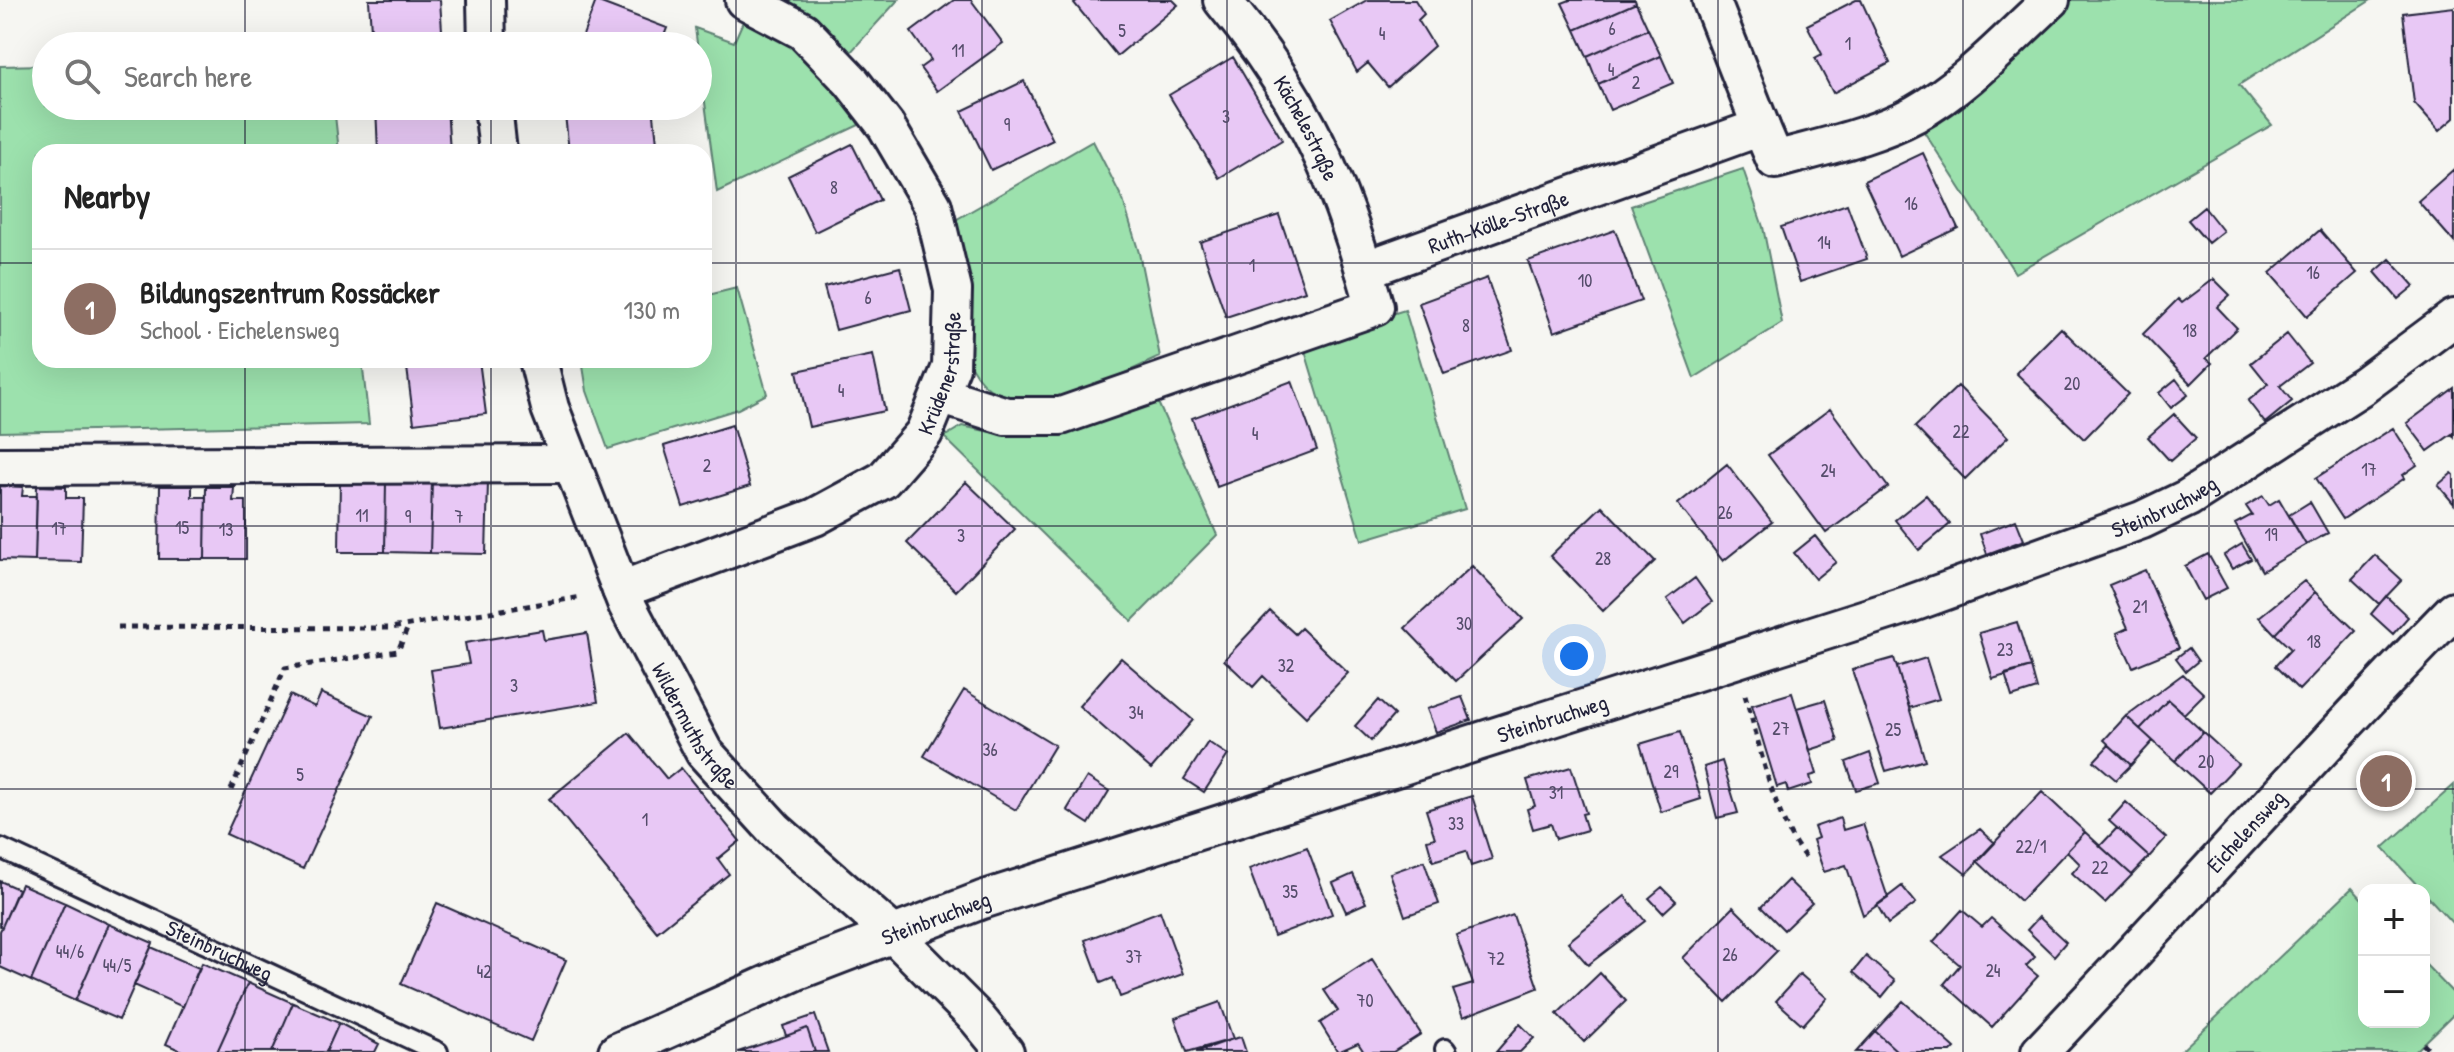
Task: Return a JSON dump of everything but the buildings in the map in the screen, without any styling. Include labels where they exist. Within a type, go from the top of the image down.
[{"type":"street","points":[[486,0],[487,32]]},
{"type":"street","name":"Krüdenerstraße","points":[[621,590],[815,517],[883,480],[924,433],[951,367],[953,290],[933,206],[886,126],[851,81],[803,31],[744,0]]},
{"type":"street","name":"Kächelestraße","points":[[1222,0],[1256,40],[1299,107],[1344,201],[1364,270]]},
{"type":"street","points":[[1711,0],[1775,160],[1874,131],[1913,115],[1947,93],[2051,0]]},
{"type":"street","points":[[495,120],[497,144]]},
{"type":"street","name":"Ruth-Kölle-Straße","points":[[1364,270],[1761,127]]},
{"type":"street","points":[[940,395],[1006,416],[1061,416],[1375,307],[1364,270]]},
{"type":"street","name":"Steinbruchweg","points":[[617,1052],[892,933],[982,900],[1907,605],[2142,520],[2188,498],[2364,385],[2454,318]]},
{"type":"street","name":"Wildermuthstraße","points":[[540,368],[550,408],[621,590],[704,752],[775,830],[892,933],[977,1018],[1005,1052]]},
{"type":"street","points":[[0,466],[572,464]]},
{"type":"street","name":"Eichelensweg","points":[[2040,1052],[2200,884],[2350,716],[2454,610]]},
{"type":"lane","name":"Steinbruchweg","points":[[0,848],[438,1052]]},
{"type":"path","points":[[118,627],[408,626],[621,590]]},
{"type":"path","points":[[231,790],[285,668],[398,651],[408,626]]},
{"type":"path","points":[[1733,660],[1783,817],[1797,849],[1808,860]]},
{"type":"path","points":[[2423,1044],[2431,1052]]},
{"type":"green space","points":[[785,0],[898,0],[850,53]]},
{"type":"green space","points":[[2072,0],[2371,0],[2239,85],[2272,125],[2015,273],[1919,124]]},
{"type":"green space","points":[[745,17],[797,46],[849,105],[859,125],[717,192],[707,120],[712,120],[712,34],[734,42]]},
{"type":"green space","points":[[32,65],[32,120],[336,120],[338,144],[32,144],[32,368],[363,368],[369,424],[0,432],[0,66]]},
{"type":"green space","points":[[1093,141],[1123,200],[1139,253],[1160,357],[1083,390],[1055,398],[1027,400],[1003,396],[982,382],[967,357],[952,222]]},
{"type":"green space","points":[[1743,169],[1763,227],[1782,323],[1694,378],[1631,206]]},
{"type":"green space","points":[[737,288],[767,394],[738,409],[608,449],[587,391],[583,368],[712,368],[712,294]]},
{"type":"green space","points":[[1405,310],[1465,509],[1362,540],[1302,341]]},
{"type":"green space","points":[[1156,398],[1217,535],[1132,621],[944,437],[962,426],[1009,436],[1051,430]]},
{"type":"green space","points":[[2454,785],[2454,925],[2430,899],[2430,884],[2416,884],[2383,848]]},
{"type":"green space","points":[[2352,888],[2358,894],[2358,1028],[2430,1028],[2430,969],[2454,994],[2454,1014],[2415,1052],[2180,1052]]},
{"type":"place","name":"Bildungszentrum Rossäcker","points":[[2386,781]]}]
